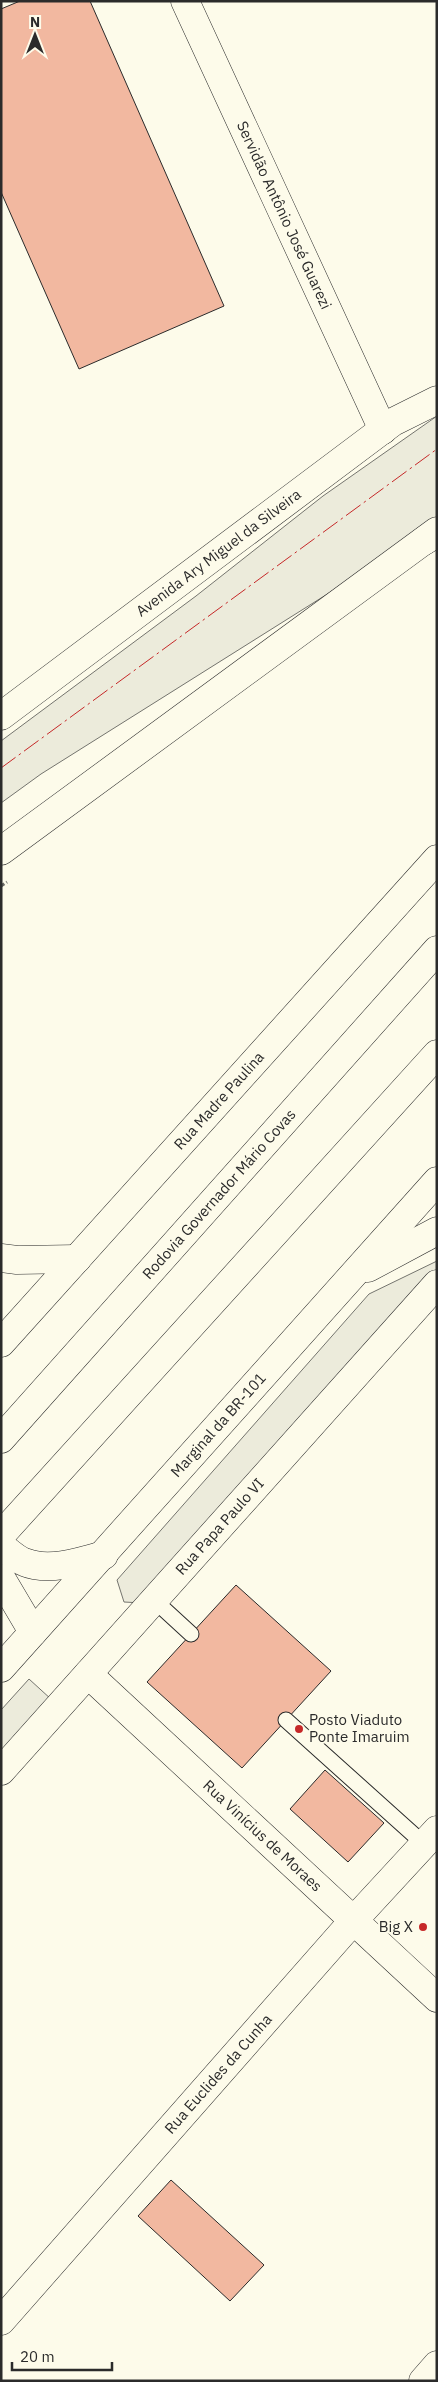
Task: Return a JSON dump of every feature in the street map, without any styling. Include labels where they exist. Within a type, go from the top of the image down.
[{"type":"main road","name":"Servidão Antônio José Guarezi","points":[[185,1],[388,426]]},
{"type":"main road","name":"Avenida Ary Miguel da Silveira","points":[[1,716],[437,389]]},
{"type":"main road","points":[[388,426],[437,400]]},
{"type":"main road","points":[[1,851],[432,535]]},
{"type":"main road","name":"Rua Madre Paulina","points":[[1,1343],[437,859]]},
{"type":"main road","name":"Rodovia Governador Mário Covas","points":[[1,1439],[437,950]]},
{"type":"main road","points":[[1,1535],[437,1054]]},
{"type":"main road","name":"Marginal da BR-101","points":[[1,1668],[437,1181]]},
{"type":"main road","points":[[351,1277],[437,1231]]},
{"type":"main road","points":[[1,1258],[17,1260],[77,1260]]},
{"type":"main road","name":"Rua Papa Paulo VI","points":[[1,1771],[437,1284]]},
{"type":"main road","points":[[1,1546],[23,1562],[46,1566],[80,1562],[104,1555]]},
{"type":"main road","points":[[1,1578],[33,1632]]},
{"type":"main road","name":"Rua Vinícius de Moraes","points":[[88,1674],[437,1998]]},
{"type":"main road","name":"Rua Euclides da Cunha","points":[[1,2321],[353,1921],[430,1837]]},
{"type":"main road","points":[[423,2381],[437,2366]]},
{"type":"lane","points":[[154,1600],[191,1634]]},
{"type":"lane","points":[[286,1720],[430,1837]]},
{"type":"shaded area","points":[[437,416],[437,517],[329,593],[41,774],[1,803],[1,741],[196,596],[323,496]]},
{"type":"shaded area","points":[[437,1261],[437,1273],[143,1603],[124,1602],[117,1580],[369,1294]]},
{"type":"shaded area","points":[[29,1679],[52,1700],[1,1756],[1,1710]]},
{"type":"building","points":[[20,1],[90,1],[224,306],[79,369],[1,192],[1,9]]},
{"type":"building","points":[[236,1585],[331,1671],[242,1768],[147,1682]]},
{"type":"building","points":[[325,1770],[384,1823],[348,1862],[290,1809]]},
{"type":"building","points":[[171,2180],[264,2265],[230,2301],[138,2216]]},
{"type":"power","points":[[1,768],[437,449]]},
{"type":"place","name":"Posto Viaduto Ponte Imaruim","points":[[299,1729]]},
{"type":"place","name":"Big X","points":[[423,1927]]}]
